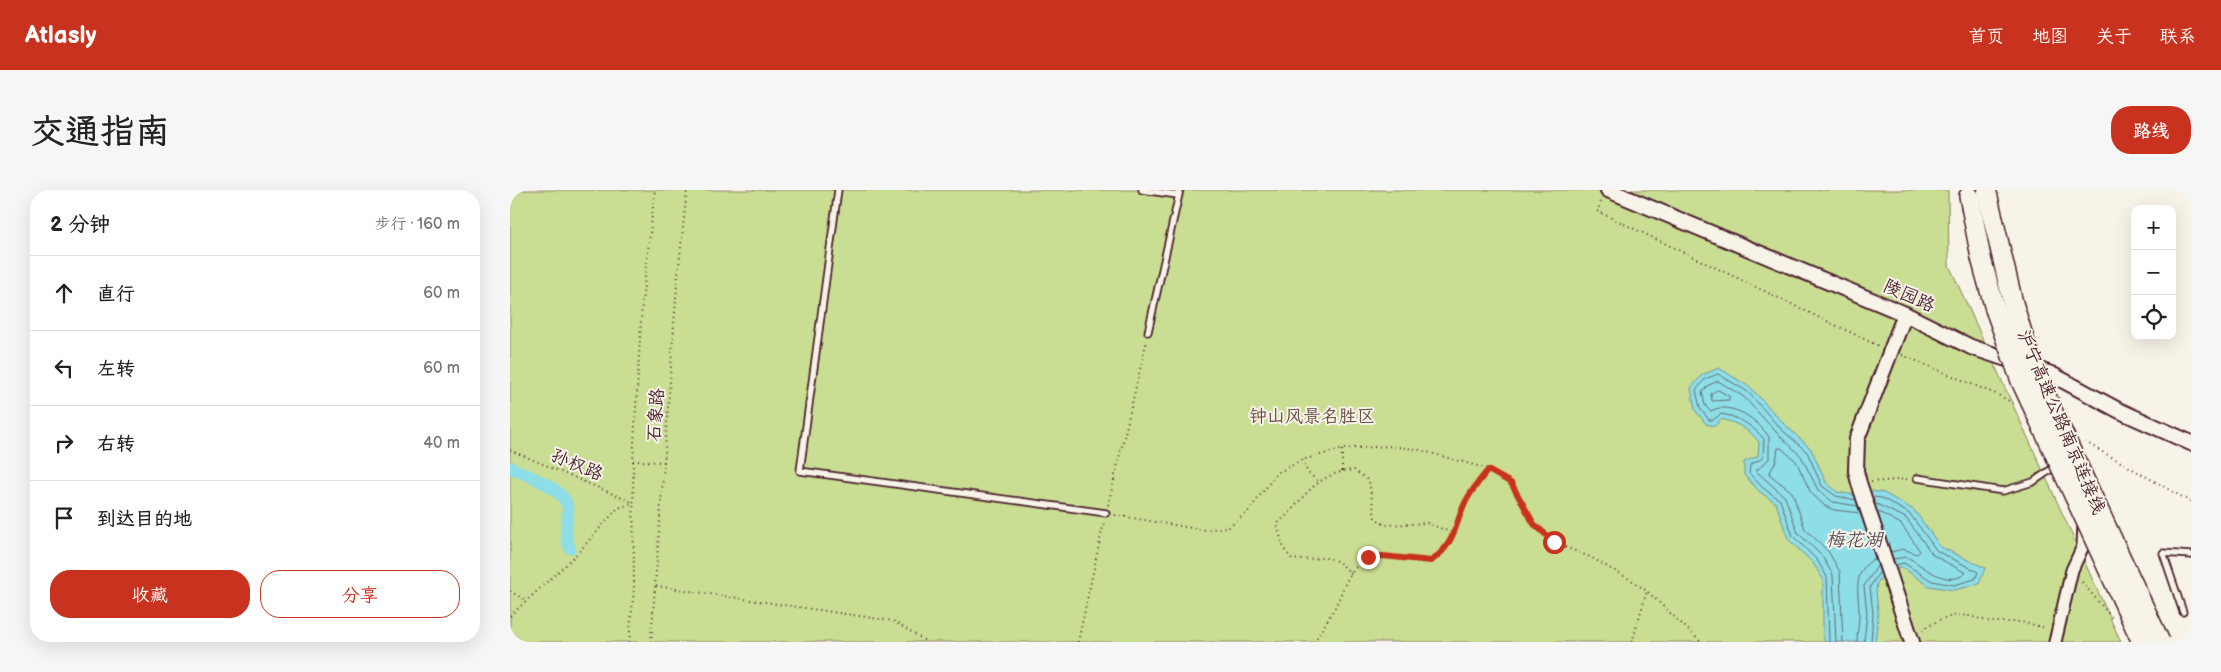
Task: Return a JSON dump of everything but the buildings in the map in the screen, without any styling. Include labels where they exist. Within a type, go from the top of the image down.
[{"type":"highway","name":"沪宁高速公路南京连接线","points":[[2142,642],[2021,381],[1995,309],[1981,258],[1978,195],[2027,348],[2055,417],[2160,642]]},
{"type":"street","name":"陵园路","points":[[1608,190],[1905,314],[1971,347],[2051,374],[2118,410],[2191,443]]},
{"type":"street","points":[[1905,314],[1857,439],[1856,456],[1892,585],[1914,638]]},
{"type":"street","points":[[2051,374],[2039,417],[2084,520],[2083,546],[2072,570],[2055,642]]},
{"type":"lane","points":[[838,190],[800,471],[1106,513]]},
{"type":"lane","points":[[1142,190],[1179,192],[1148,332]]},
{"type":"lane","points":[[1917,478],[2003,490],[2033,482],[2060,463]]},
{"type":"lane","points":[[2183,612],[2163,553],[2191,555]]},
{"type":"path","name":"石象路","points":[[629,642],[634,588],[632,462],[642,303],[655,190]]},
{"type":"path","name":"石象路","points":[[651,642],[678,284],[687,190]]},
{"type":"path","points":[[1078,642],[1148,332]]},
{"type":"path","points":[[1106,513],[1203,530],[1229,527],[1248,512],[1276,473],[1302,460],[1342,449],[1388,446],[1416,449],[1488,470],[1511,483],[1534,524],[1554,542],[1590,557],[1647,591],[1701,642]]},
{"type":"path","points":[[1342,449],[1342,471]]},
{"type":"path","name":"孙权路","points":[[510,450],[634,503]]},
{"type":"path","points":[[1302,460],[1308,473],[1318,481]]},
{"type":"path","points":[[632,462],[665,462]]},
{"type":"path","points":[[1351,574],[1340,562],[1328,558],[1292,558],[1284,549],[1277,525],[1299,498],[1313,490],[1318,481],[1342,471],[1354,470],[1369,481],[1375,518],[1385,525],[1427,523],[1455,534]]},
{"type":"path","points":[[1314,642],[1334,609],[1351,574],[1368,557],[1383,556],[1431,561],[1441,554],[1455,534],[1463,506],[1474,486],[1488,470]]},
{"type":"path","points":[[1862,483],[1917,478]]},
{"type":"path","points":[[510,616],[575,556],[618,508],[634,503]]},
{"type":"path","points":[[656,586],[893,621],[927,642]]},
{"type":"path","points":[[510,590],[527,601]]},
{"type":"path","points":[[1632,642],[1647,591]]},
{"type":"path","points":[[1914,638],[1939,620],[1956,615],[1970,616],[1991,622],[2021,622],[2057,630]]},
{"type":"green space","name":"钟山风景名胜区","points":[[510,190],[1948,190],[1949,265],[2121,642],[510,642]]},
{"type":"water","name":"梅花湖","points":[[1719,368],[1751,388],[1784,424],[1811,449],[1826,482],[1837,492],[1855,495],[1872,491],[1884,493],[1914,510],[1941,547],[1985,568],[1979,584],[1954,590],[1929,586],[1902,567],[1880,578],[1876,587],[1878,615],[1875,642],[1825,642],[1823,637],[1823,579],[1813,563],[1788,539],[1776,503],[1760,492],[1744,475],[1744,462],[1758,456],[1759,442],[1751,433],[1733,422],[1721,419],[1715,426],[1706,424],[1695,410],[1691,388],[1702,375]]},
{"type":"waterway","points":[[510,467],[546,484],[563,497],[567,505],[566,535],[570,548]]},
{"type":"route","points":[[1368,557],[1383,556],[1416,561],[1431,561],[1441,554],[1455,534],[1463,506],[1474,486],[1488,470],[1511,483],[1534,524],[1554,542]]}]
